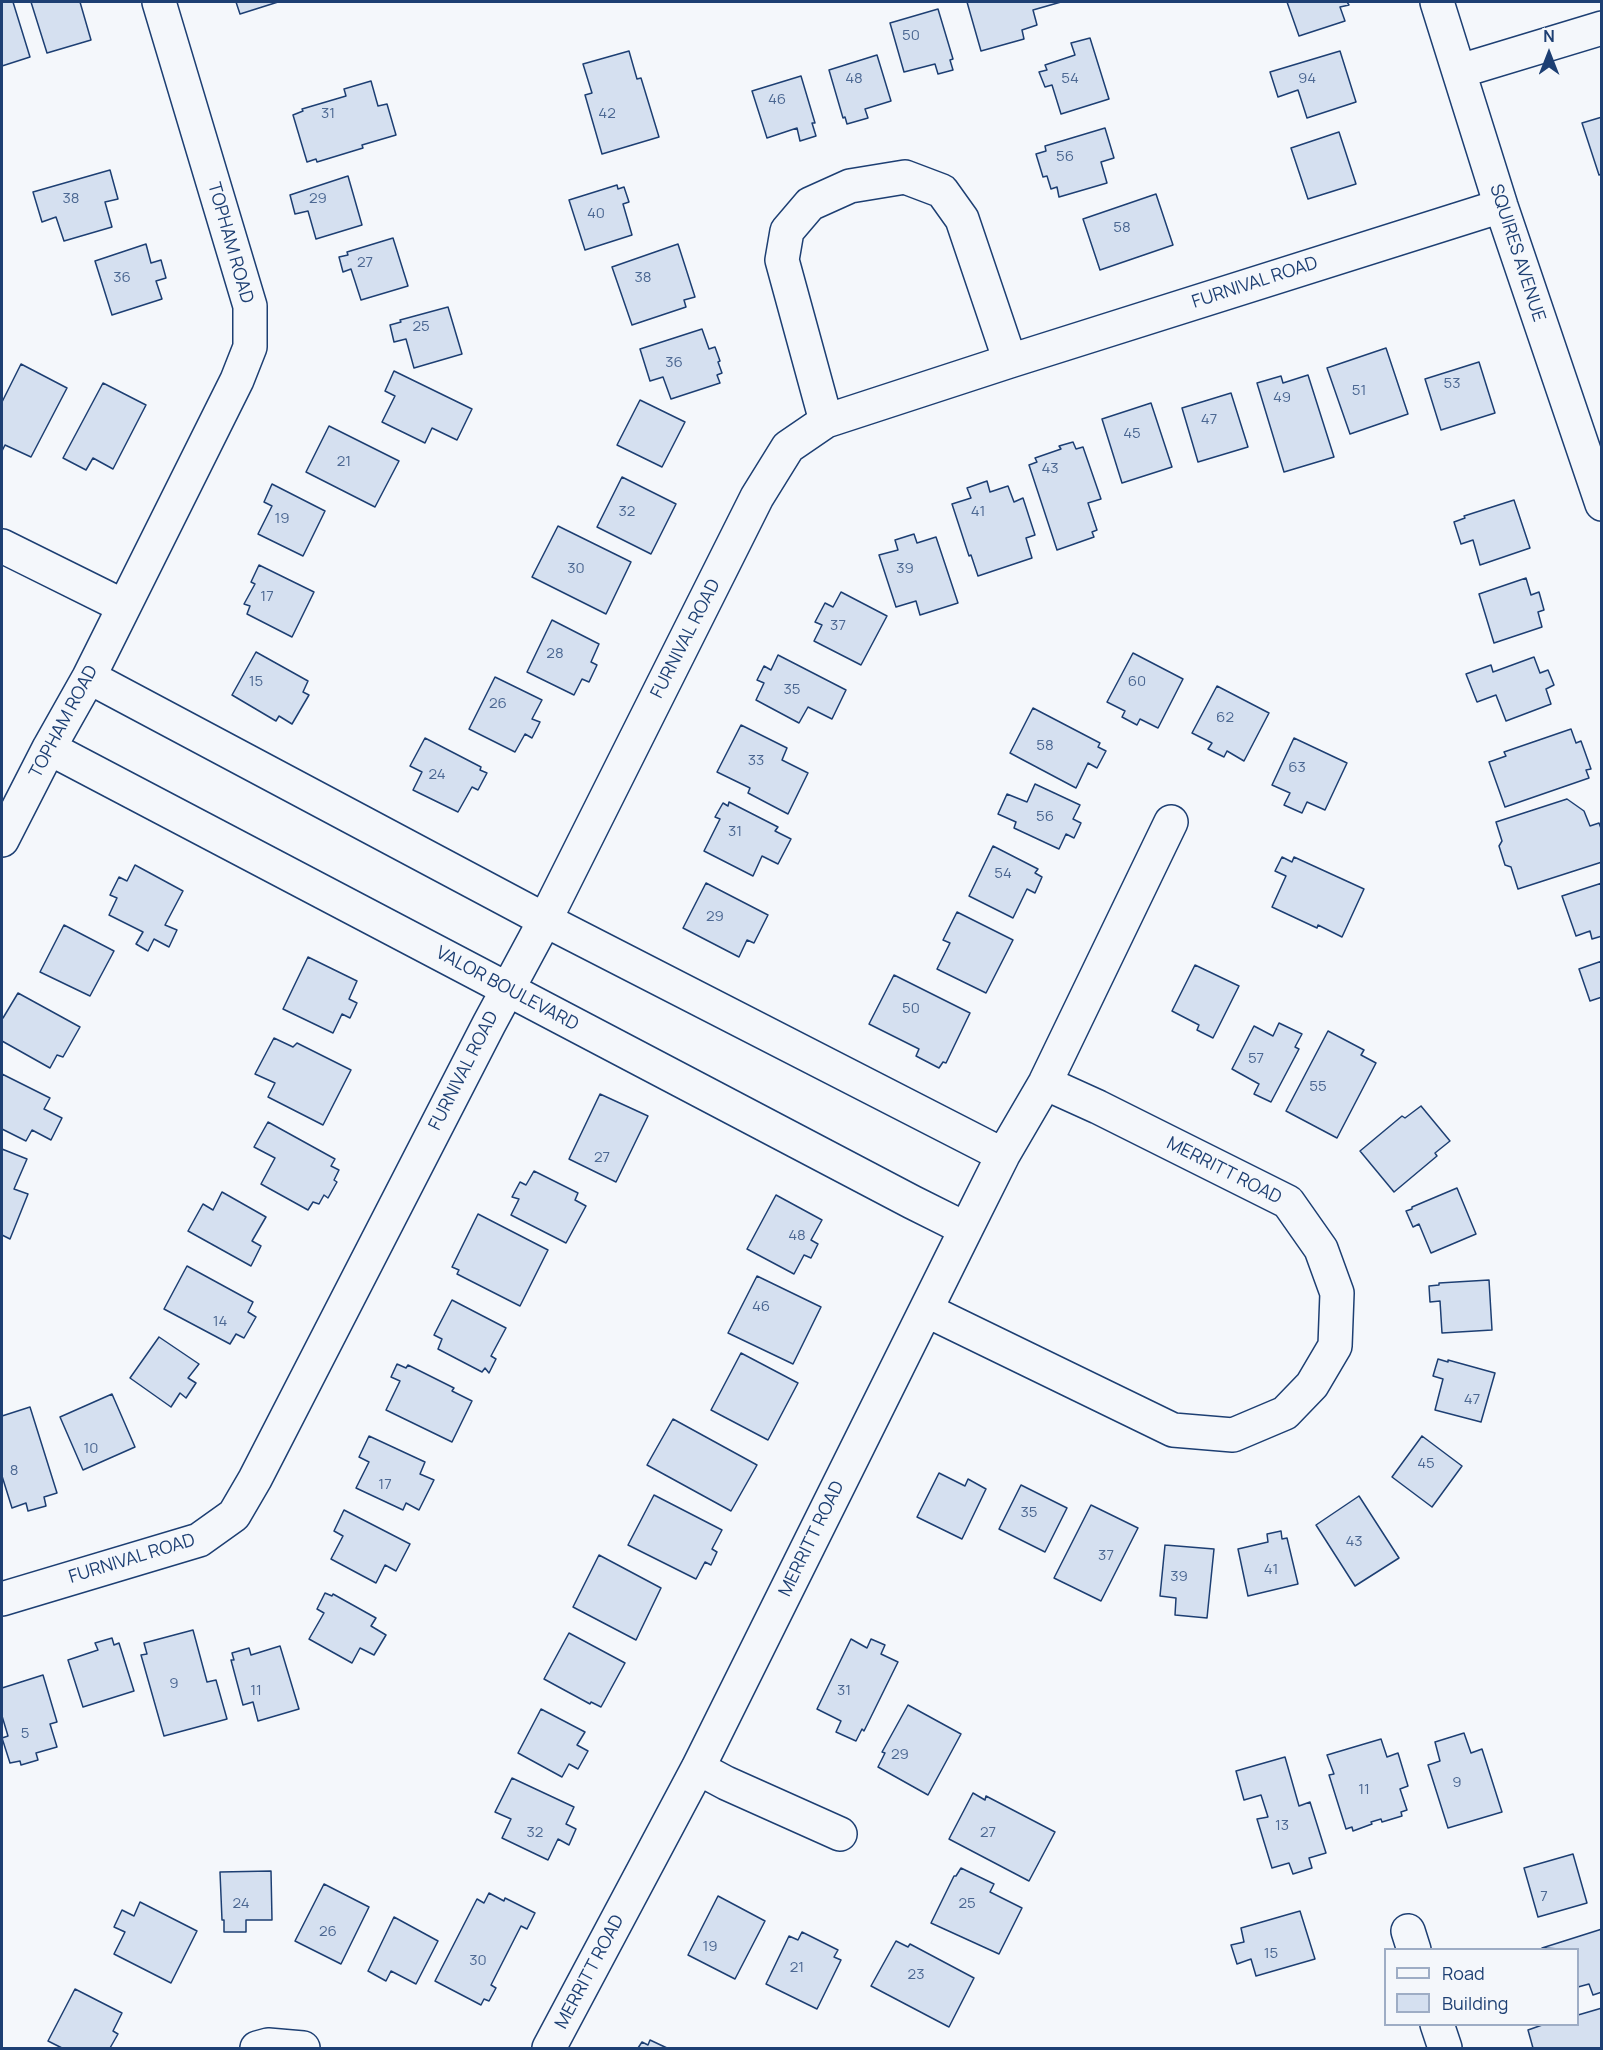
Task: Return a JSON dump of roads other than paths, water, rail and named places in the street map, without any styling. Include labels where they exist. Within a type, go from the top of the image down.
[{"type":"street","name":"TOPHAM ROAD","points":[[2,838],[89,677],[237,380],[250,346],[250,306],[159,2]]},
{"type":"street","name":"SQUIRES AVENUE","points":[[1437,2],[1501,206],[1602,504]]},
{"type":"street","points":[[1460,71],[1602,28]]},
{"type":"street","points":[[826,421],[782,260],[787,231],[810,204],[850,186],[905,177],[942,191],[962,219],[1010,361]]},
{"type":"street","name":"FURNIVAL ROAD","points":[[2,1599],[199,1540],[234,1515],[261,1468],[507,989],[545,920],[757,497],[788,447],[826,421],[1501,206]]},
{"type":"street","points":[[2,546],[123,606]]},
{"type":"street","points":[[89,677],[545,920],[1003,1155]]},
{"type":"street","name":"VALOR BOULEVARD","points":[[49,748],[966,1229]]},
{"type":"street","name":"MERRITT ROAD","points":[[549,2049],[698,1768],[1003,1155],[1045,1083],[1171,822]]},
{"type":"street","name":"MERRITT ROAD","points":[[926,1310],[1173,1430],[1233,1435],[1285,1413],[1312,1385],[1335,1346],[1337,1293],[1321,1249],[1288,1202],[1045,1083]]},
{"type":"street","points":[[698,1768],[726,1783],[840,1834]]},
{"type":"street","points":[[1437,2026],[1445,2049]]},
{"type":"street","points":[[257,2049],[268,2045],[303,2049]]}]
